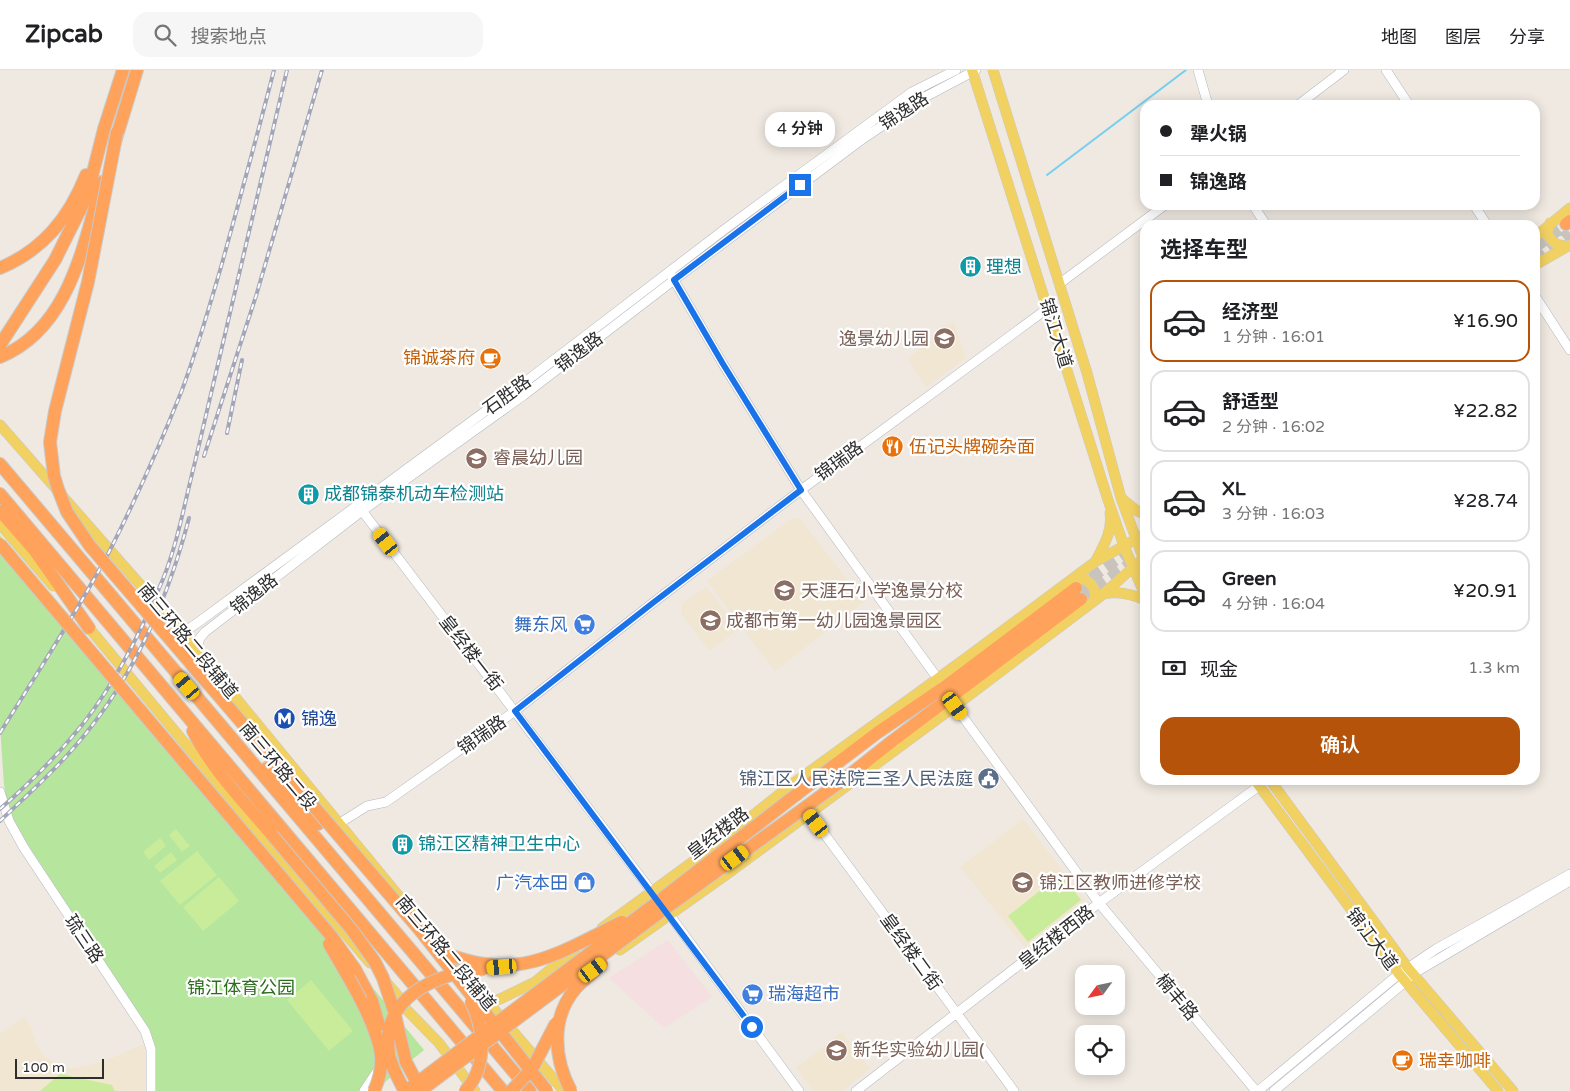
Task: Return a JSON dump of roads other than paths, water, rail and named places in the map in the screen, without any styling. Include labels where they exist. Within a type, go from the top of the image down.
[{"type":"highway","points":[[0,268],[24,256],[43,242],[58,226],[82,186],[104,129],[123,70]]},
{"type":"highway","points":[[0,357],[30,340],[48,322],[61,302],[76,270],[137,70]]},
{"type":"highway","points":[[0,345],[55,260],[72,228],[87,196],[104,129]]},
{"type":"highway","points":[[118,132],[88,282],[55,411],[50,442],[54,476],[67,512],[90,546],[419,929],[547,1091]]},
{"type":"highway","name":"南三环路二段","points":[[0,464],[530,1091]]},
{"type":"highway","points":[[0,494],[503,1091]]},
{"type":"highway","points":[[0,511],[35,551],[89,628]]},
{"type":"highway","points":[[0,544],[337,943],[360,976],[372,1001],[394,1070],[405,1091]]},
{"type":"highway","name":"皇经楼路","points":[[420,1091],[653,911],[836,764],[877,733],[946,686],[1078,588]]},
{"type":"highway","name":"皇经楼路","points":[[405,1091],[653,911],[848,777],[1078,588]]},
{"type":"highway","points":[[199,700],[272,772],[417,937],[436,950],[458,959],[478,964],[515,966]]},
{"type":"highway","points":[[877,733],[899,707]]},
{"type":"highway","points":[[184,713],[202,749],[226,781],[352,930],[375,962],[383,978],[391,1003],[406,1062],[414,1076],[427,1091]]},
{"type":"highway","points":[[848,777],[894,750]]},
{"type":"highway","points":[[291,888],[336,957],[368,1016],[380,1050],[382,1064],[374,1091]]},
{"type":"highway","points":[[389,1054],[388,1038],[391,1023],[400,1006],[426,985],[444,977],[475,970],[531,963],[556,955],[653,911]]},
{"type":"highway","points":[[511,1091],[532,1069],[576,988],[653,911]]},
{"type":"highway","points":[[461,982],[479,1022],[481,1042],[480,1064],[476,1075],[465,1091]]},
{"type":"highway","points":[[562,1014],[558,1033],[558,1056],[571,1091]]},
{"type":"main road","name":"锦江大道","points":[[993,70],[1087,373],[1121,498],[1140,551]]},
{"type":"main road","name":"锦江大道","points":[[973,71],[1108,500],[1140,584]]},
{"type":"main road","points":[[1540,232],[1570,208]]},
{"type":"main road","points":[[1550,223],[1547,232],[1551,240],[1557,245],[1569,246]]},
{"type":"main road","points":[[1540,262],[1569,246]]},
{"type":"main road","name":"南三环路二段辅道","points":[[0,425],[180,630],[488,1003],[564,1091]]},
{"type":"main road","points":[[1121,498],[1140,512]]},
{"type":"main road","points":[[1078,588],[1107,539],[1111,519],[1108,500]]},
{"type":"main road","points":[[0,524],[400,998],[406,1009],[439,1043],[475,1091]]},
{"type":"main road","points":[[1095,562],[1140,537]]},
{"type":"main road","points":[[513,1032],[520,1023],[669,914],[730,872],[955,706],[1140,563]]},
{"type":"main road","points":[[488,1003],[535,982],[560,960],[712,847],[791,785],[938,679],[1078,588],[1086,579],[1098,597]]},
{"type":"main road","points":[[1098,597],[1112,592],[1140,598]]},
{"type":"main road","name":"锦江大道","points":[[1258,785],[1402,978],[1498,1091]]},
{"type":"main road","name":"锦江大道","points":[[1274,785],[1411,971],[1513,1091]]},
{"type":"main road","points":[[712,847],[703,858],[702,867],[707,874],[717,876],[730,872]]},
{"type":"street","name":"石胜路","points":[[180,630],[195,625],[360,508],[533,376],[672,276],[912,92],[956,70]]},
{"type":"street","points":[[1198,70],[1207,100]]},
{"type":"street","points":[[1305,100],[1344,70]]},
{"type":"street","points":[[1386,70],[1406,100]]},
{"type":"street","name":"锦逸路","points":[[672,276],[864,138],[925,97],[973,71]]},
{"type":"street","points":[[1145,220],[1158,210]]},
{"type":"street","points":[[1060,284],[1140,224]]},
{"type":"street","points":[[672,276],[723,364],[801,490],[938,679]]},
{"type":"street","points":[[1540,304],[1570,350]]},
{"type":"street","name":"锦瑞路","points":[[340,823],[367,806],[386,802],[515,711],[801,490],[1048,308]]},
{"type":"street","name":"锦逸路","points":[[196,650],[200,638],[205,632],[360,508]]},
{"type":"street","name":"皇经楼一街","points":[[360,508],[669,914],[799,1091]]},
{"type":"street","name":"楠丰路","points":[[955,706],[1099,903],[1257,1091]]},
{"type":"street","name":"皇经楼西路","points":[[856,1091],[1254,785]]},
{"type":"street","name":"琉三路","points":[[0,792],[8,821],[24,848],[145,1032],[150,1049],[151,1091]]},
{"type":"street","name":"皇经楼二街","points":[[809,813],[1014,1091]]},
{"type":"street","points":[[1257,1091],[1436,950],[1570,874]]},
{"type":"street","points":[[1411,971],[1570,881]]},
{"type":"street","points":[[1274,1091],[1402,978]]},
{"type":"street","points":[[364,1091],[373,1078],[406,1009]]},
{"type":"street","points":[[373,1078],[393,1078],[405,1084],[411,1091]]},
{"type":"waterway","points":[[1146,100],[1186,70]]},
{"type":"waterway","points":[[1047,175],[1140,105]]},
{"type":"tunnel","points":[[1540,243],[1566,224]]},
{"type":"tunnel","points":[[1540,256],[1570,233]]},
{"type":"tunnel","points":[[1076,588],[1140,543]]},
{"type":"tunnel","points":[[1081,599],[1136,560]]},
{"type":"railway","points":[[0,733],[70,621],[109,552],[174,411],[193,360],[212,298],[274,70]]},
{"type":"railway","points":[[0,809],[33,779],[82,725],[106,691],[127,655],[163,579],[181,521],[287,70]]},
{"type":"railway","points":[[204,456],[256,296],[322,70]]},
{"type":"railway","points":[[227,433],[242,360]]},
{"type":"railway","points":[[0,821],[63,760],[92,726],[111,699],[144,642],[158,612],[170,581],[189,518]]},
{"type":"place","name":"理想","points":[[970,267]]},
{"type":"place","name":"逸景幼儿园","points":[[945,339]]},
{"type":"place","name":"锦诚茶府","points":[[491,358]]},
{"type":"place","name":"伍记头牌碗杂面","points":[[893,447]]},
{"type":"place","name":"睿晨幼儿园","points":[[477,458]]},
{"type":"place","name":"成都锦泰机动车检测站","points":[[308,494]]},
{"type":"place","name":"天涯石小学逸景分校","points":[[785,591]]},
{"type":"place","name":"成都市第一幼儿园逸景园区","points":[[710,621]]},
{"type":"place","name":"舞东风","points":[[584,625]]},
{"type":"place","name":"锦逸","points":[[285,719]]},
{"type":"place","name":"锦江区人民法院三圣人民法庭","points":[[989,779]]},
{"type":"place","name":"锦江区精神卫生中心","points":[[402,844]]},
{"type":"place","name":"广汽本田","points":[[584,883]]},
{"type":"place","name":"锦江区教师进修学校","points":[[1023,883]]},
{"type":"place","name":"瑞海超市","points":[[752,994]]},
{"type":"place","name":"新华实验幼儿园(","points":[[837,1050]]},
{"type":"place","name":"瑞幸咖啡","points":[[1403,1061]]},
{"type":"park label","name":"锦江体育公园","points":[[241,988]]}]
